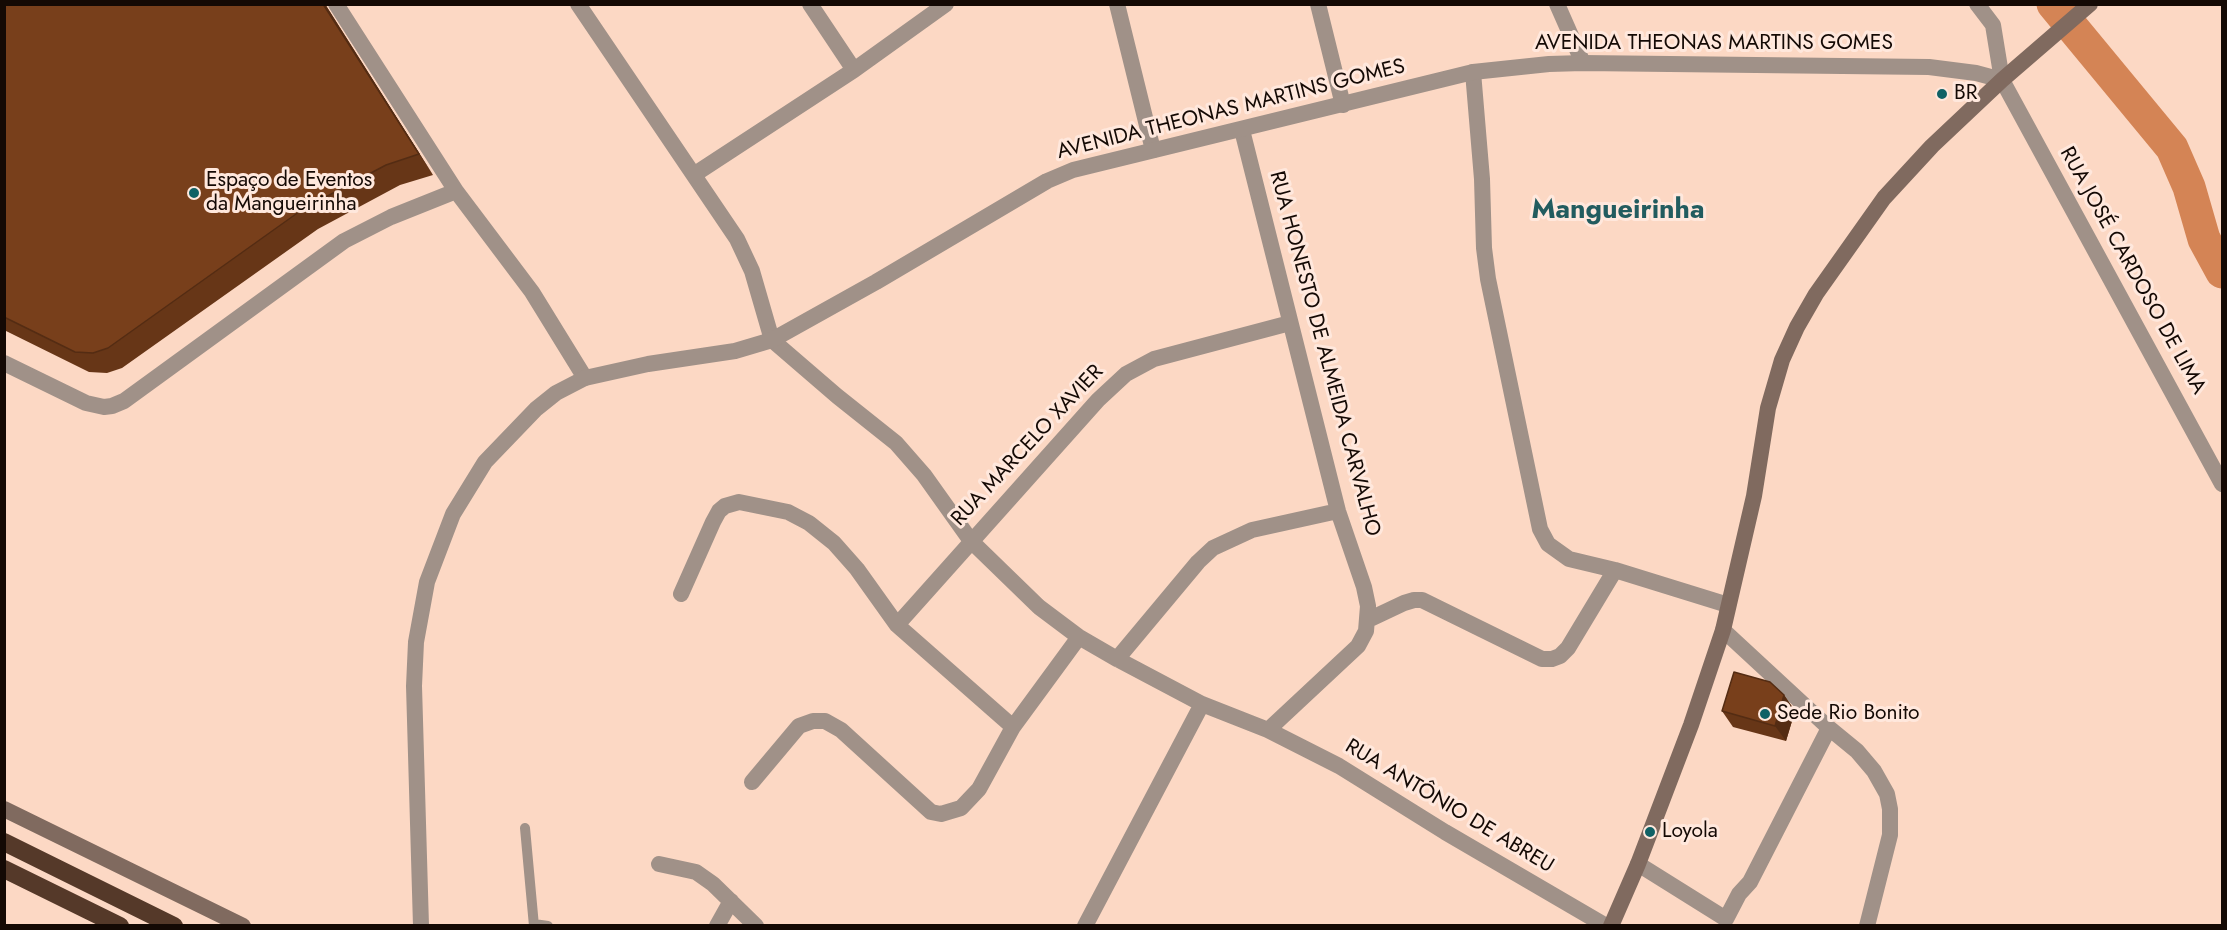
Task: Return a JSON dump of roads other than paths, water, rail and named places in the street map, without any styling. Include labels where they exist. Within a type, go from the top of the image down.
[{"type":"highway","points":[[4,842],[174,926]]},
{"type":"highway","points":[[4,869],[120,926]]},
{"type":"main road","points":[[1611,926],[1638,864],[1691,725],[1722,630],[1754,496],[1768,408],[1782,360],[1797,327],[1832,270],[1884,198],[1932,146],[2002,80],[2084,10]]},
{"type":"main road","points":[[4,809],[243,926]]},
{"type":"street","points":[[336,4],[456,191],[532,292],[585,378]]},
{"type":"street","points":[[578,4],[695,174],[746,254],[772,340]]},
{"type":"street","points":[[810,4],[854,70]]},
{"type":"street","points":[[695,174],[854,70],[946,4]]},
{"type":"street","points":[[1117,4],[1154,150]]},
{"type":"street","points":[[1318,4],[1343,105]]},
{"type":"street","points":[[1557,4],[1583,63]]},
{"type":"street","name":"RUA JOSÉ CARDOSO DE LIMA","points":[[1977,4],[1993,25],[2002,80],[2223,484]]},
{"type":"street","name":"AVENIDA THEONAS MARTINS GOMES","points":[[421,926],[414,686],[416,642],[427,582],[453,514],[485,462],[556,393],[585,378],[648,364],[735,351],[772,340],[876,282],[1047,181],[1073,170],[1473,72],[1541,64],[1583,63],[1929,67],[1976,73],[2002,80]]},
{"type":"street","points":[[1473,72],[1488,279],[1540,529],[1548,544],[1569,559],[1615,570],[1728,605]]},
{"type":"street","name":"RUA HONESTO DE ALMEIDA CARVALHO","points":[[1242,130],[1338,511],[1364,587],[1368,606],[1366,631],[1358,646],[1268,730]]},
{"type":"street","points":[[4,363],[86,404],[112,406],[124,401],[344,241],[391,217],[456,191]]},
{"type":"street","name":"RUA MARCELO XAVIER","points":[[897,625],[1098,400],[1126,374],[1154,359],[1290,323]]},
{"type":"street","name":"RUA ANTÔNIO DE ABREU","points":[[772,340],[896,443],[924,475],[971,541],[1039,607],[1079,637],[1202,704],[1268,730],[1339,766],[1445,832],[1606,926]]},
{"type":"street","points":[[681,594],[719,511],[725,506],[739,502],[788,512],[809,523],[834,543],[857,569],[897,625],[1013,727]]},
{"type":"street","points":[[1117,659],[1198,562],[1213,548],[1252,530],[1338,511]]},
{"type":"street","points":[[1368,620],[1404,603],[1422,600],[1542,659],[1552,659],[1560,656],[1568,648],[1615,570]]},
{"type":"street","points":[[1722,630],[1857,751],[1874,771],[1887,794],[1890,809],[1890,835],[1867,926]]},
{"type":"street","points":[[752,782],[799,726],[813,721],[825,721],[841,730],[931,812],[951,813],[961,808],[979,789],[1013,727],[1079,637]]},
{"type":"street","points":[[1085,926],[1202,704]]},
{"type":"street","points":[[1638,864],[1730,922],[1739,894],[1750,882],[1829,728]]},
{"type":"street","points":[[659,864],[696,872],[731,901],[756,926]]},
{"type":"street","points":[[717,926],[731,901]]},
{"type":"lane","points":[[525,828],[534,925],[548,926]]},
{"type":"waterway","points":[[2053,4],[2172,148],[2189,187],[2204,239],[2222,272]]},
{"type":"place","name":"BR","points":[[1942,94]]},
{"type":"place","name":"Espaço de Eventos da Mangueirinha","points":[[194,193]]},
{"type":"place","name":"Sede Rio Bonito","points":[[1765,714]]},
{"type":"place","name":"Loyola","points":[[1650,832]]},
{"type":"district","name":"Mangueirinha","points":[[1618,211]]}]
